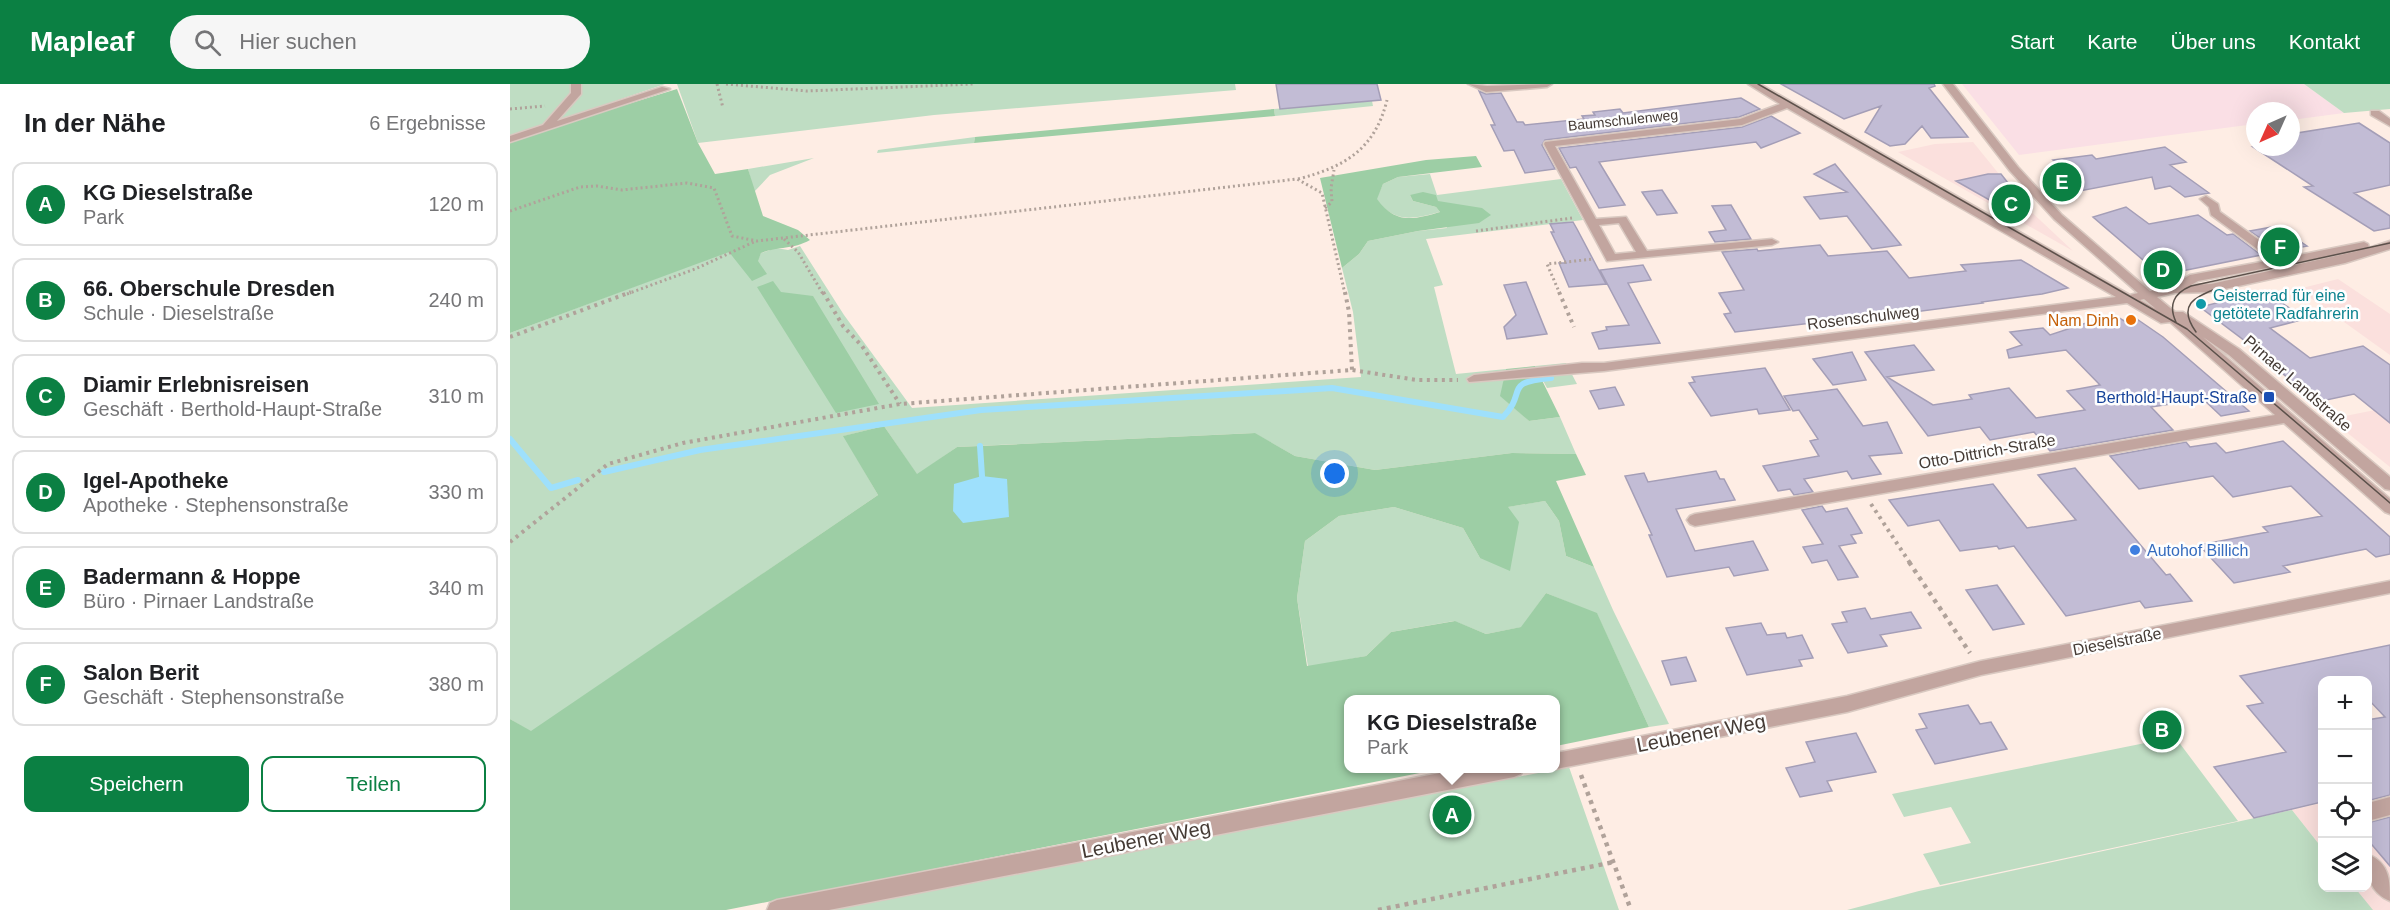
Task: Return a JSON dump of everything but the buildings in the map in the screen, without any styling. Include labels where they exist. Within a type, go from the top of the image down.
[{"type":"street","points":[[548,128],[548,124],[576,94],[576,84]]},
{"type":"street","points":[[1473,84],[1486,89],[1547,84]]},
{"type":"street","points":[[1754,84],[2193,337]]},
{"type":"street","name":"Pirnaer Landstraße","points":[[1948,84],[2014,169],[2050,209],[2107,262],[2390,508]]},
{"type":"street","points":[[510,139],[665,89]]},
{"type":"street","name":"Baumschulenweg","points":[[1772,242],[1611,258],[1549,144],[1742,122],[1788,104]]},
{"type":"street","points":[[2375,113],[2390,123]]},
{"type":"street","points":[[2206,199],[2214,206],[2215,213],[2281,261]]},
{"type":"street","points":[[1590,220],[1622,219],[1644,255]]},
{"type":"street","points":[[2175,289],[2194,278],[2341,249],[2390,245]]},
{"type":"street","points":[[2175,289],[2211,288],[2333,262],[2390,245]]},
{"type":"street","name":"Rosenschulweg","points":[[1474,379],[1582,367],[1604,367],[2130,299],[2175,289]]},
{"type":"street","name":"Pirnaer Landstraße","points":[[2148,296],[2223,343],[2390,485]]},
{"type":"street","name":"Otto-Dittrich-Straße","points":[[1695,520],[2286,418]]},
{"type":"street","name":"Dieselstraße","points":[[1847,704],[1981,668],[2390,588]]},
{"type":"street","name":"Leubener Weg","points":[[1560,760],[1847,704]]},
{"type":"street","name":"Leubener Weg","points":[[777,910],[1488,773]]},
{"type":"street","points":[[2372,811],[2390,806]]},
{"type":"street","points":[[2372,870],[2390,891]]},
{"type":"path","points":[[717,84],[723,108]]},
{"type":"path","points":[[726,84],[807,91],[973,84]]},
{"type":"path","points":[[510,337],[695,269],[757,241],[1297,179],[1334,169],[1365,148],[1382,119],[1387,100]]},
{"type":"path","points":[[510,109],[567,105]]},
{"type":"path","points":[[1325,208],[1332,202],[1330,188],[1334,169]]},
{"type":"path","points":[[1297,179],[1322,193],[1348,312],[1352,370]]},
{"type":"path","points":[[510,211],[580,187],[597,186],[622,190],[687,183],[714,188],[732,236],[757,241]]},
{"type":"path","points":[[1476,231],[1590,220]]},
{"type":"path","points":[[783,238],[798,252],[843,326],[862,346],[900,404]]},
{"type":"path","points":[[1574,327],[1547,264],[1600,258]]},
{"type":"path","points":[[510,542],[608,464],[683,443],[900,404],[1352,370],[1417,380],[1474,379]]},
{"type":"path","points":[[1862,491],[1981,668]]},
{"type":"path","points":[[1574,757],[1632,910]]},
{"type":"path","points":[[1378,910],[1614,862]]},
{"type":"shaded area","points":[[1962,84],[2304,84],[2344,113],[2300,119],[2300,102],[2246,102],[2246,125],[2019,155]]},
{"type":"shaded area","points":[[1973,142],[2025,206],[2073,251],[1898,152],[1935,144]]},
{"type":"shaded area","points":[[2338,279],[2390,314],[2390,355],[2298,289]]},
{"type":"shaded area","points":[[2390,407],[2390,467],[2330,419]]},
{"type":"shaded area","points":[[2390,788],[2390,910],[2372,910],[2357,892],[2372,892],[2372,792]]},
{"type":"shaded area","points":[[2318,804],[2318,843],[2292,810]]},
{"type":"green space","points":[[510,84],[665,84],[510,137]]},
{"type":"green space","points":[[677,84],[1235,84],[1236,90],[934,115],[698,143]]},
{"type":"green space","points":[[2304,84],[2390,84],[2390,109],[2344,113]]},
{"type":"green space","points":[[677,89],[698,143],[715,174],[748,169],[763,216],[798,230],[810,240],[761,253],[758,261],[767,274],[752,281],[729,252],[510,333],[510,140]]},
{"type":"green space","points":[[1372,101],[1373,106],[1275,116],[1274,109]]},
{"type":"green space","points":[[1274,109],[1275,116],[974,143],[975,137]]},
{"type":"green space","points":[[975,137],[974,143],[877,153],[878,150]]},
{"type":"green space","points":[[1476,156],[1482,167],[1398,177],[1383,184],[1377,199],[1391,213],[1405,218],[1440,212],[1436,207],[1413,201],[1410,195],[1423,192],[1436,195],[1438,201],[1482,208],[1491,215],[1479,223],[1418,231],[1368,241],[1359,254],[1342,268],[1320,178],[1426,160]]},
{"type":"green space","points":[[814,158],[770,175],[754,192],[748,169]]},
{"type":"green space","points":[[1430,174],[1437,195],[1561,179],[1583,220],[1426,239],[1443,285],[1434,287],[1456,374],[1506,369],[1501,396],[1529,421],[1560,417],[1576,454],[1512,453],[1375,470],[1295,456],[1254,433],[957,447],[917,475],[884,426],[844,436],[878,495],[531,732],[510,719],[510,333],[729,251],[757,261],[761,253],[776,248],[788,250],[800,246],[844,315],[912,408],[1361,377],[1353,312],[1342,268],[1359,254],[1368,241],[1447,228],[1438,201],[1410,195],[1413,201],[1436,207],[1440,212],[1413,218],[1390,213],[1376,199],[1383,184],[1398,177]]},
{"type":"green space","points":[[773,281],[781,292],[813,296],[879,404],[836,413],[757,287]]},
{"type":"green space","points":[[1566,363],[1577,384],[1547,388],[1535,366]]},
{"type":"green space","points":[[1535,366],[1560,417],[1529,421],[1500,396],[1506,369]]},
{"type":"green space","points":[[884,426],[917,474],[957,447],[1255,433],[1295,456],[1375,470],[1512,453],[1576,454],[1586,475],[1556,481],[1594,567],[1566,556],[1559,521],[1545,501],[1508,507],[1519,522],[1510,571],[1480,558],[1463,528],[1394,507],[1339,516],[1305,541],[1297,598],[1307,666],[1366,656],[1391,632],[1455,621],[1486,634],[1521,627],[1546,593],[1597,613],[1649,727],[1560,745],[1560,695],[1344,695],[1344,773],[1420,773],[726,910],[510,910],[510,719],[531,731],[878,495],[843,436]]},
{"type":"green space","points":[[1545,501],[1559,521],[1566,556],[1594,567],[1669,724],[1649,727],[1597,614],[1546,593],[1522,627],[1486,634],[1454,621],[1391,632],[1366,656],[1308,667],[1297,598],[1305,541],[1339,516],[1394,507],[1463,528],[1480,558],[1507,507]]},
{"type":"green space","points":[[2175,737],[2238,821],[1940,885],[1923,854],[1971,843],[1951,807],[1904,817],[1892,794]]},
{"type":"green space","points":[[1569,767],[1619,910],[827,910],[1538,773],[1560,773],[1560,769]]},
{"type":"green space","points":[[2292,810],[2318,843],[2318,892],[2358,892],[2373,910],[1847,910],[1919,891]]},
{"type":"water","points":[[982,476],[1007,479],[1009,517],[963,523],[953,511],[954,484]]},
{"type":"waterway","points":[[604,472],[700,450],[981,410],[1332,388],[1503,417],[1521,386],[1526,382],[1551,378]]},
{"type":"waterway","points":[[510,439],[551,488],[578,480]]},
{"type":"waterway","points":[[980,446],[982,476]]},
{"type":"tram line","points":[[1758,84],[2187,329],[2390,503]]},
{"type":"tram line","points":[[2176,322],[2173,310],[2174,300],[2180,292],[2191,286],[2390,243]]},
{"type":"tram line","points":[[2196,332],[2188,315],[2188,309],[2195,299],[2218,288]]},
{"type":"place","name":"Badermann & Hoppe","points":[[2062,182]]},
{"type":"place","name":"Diamir Erlebnisreisen","points":[[2011,204]]},
{"type":"place","name":"Salon Berit","points":[[2280,247]]},
{"type":"place","name":"Igel-Apotheke","points":[[2163,270]]},
{"type":"place","name":"Geisterrad für eine getötete Radfahrerin","points":[[2201,304]]},
{"type":"place","name":"Nam Dinh","points":[[2131,320]]},
{"type":"place","name":"Berthold-Haupt-Straße","points":[[2269,397]]},
{"type":"place","name":"Autohof Billich","points":[[2135,550]]},
{"type":"place","name":"66. Oberschule Dresden","points":[[2162,730]]},
{"type":"place","name":"KG Dieselstraße","points":[[1452,815]]}]
